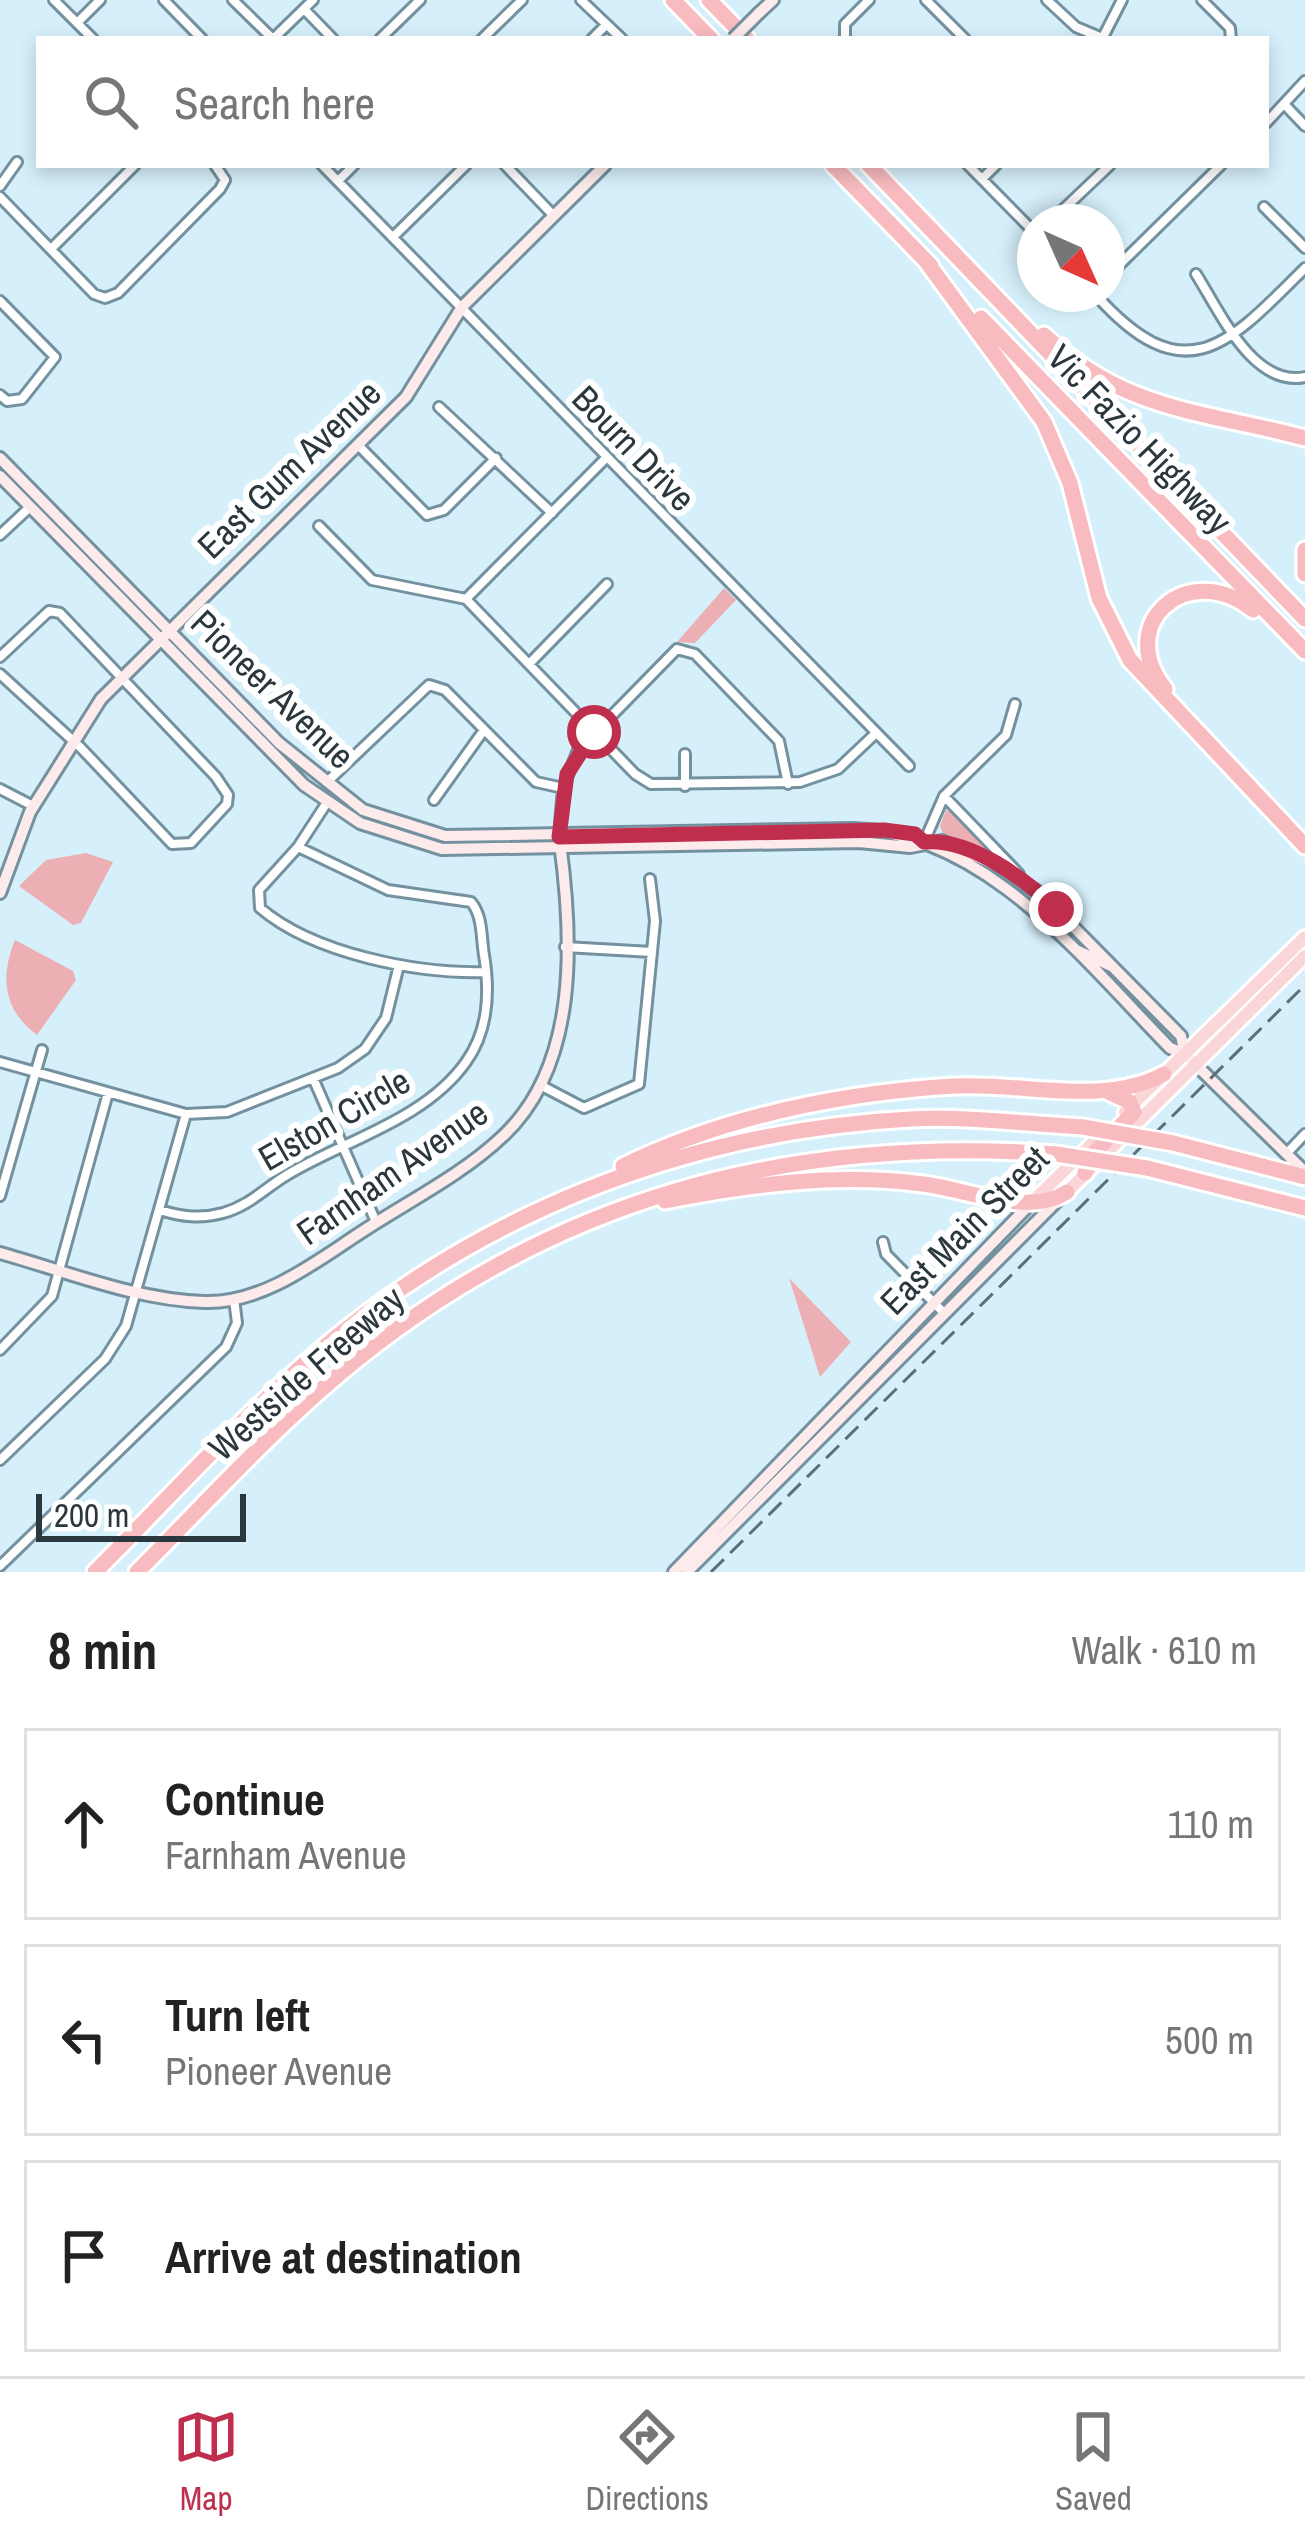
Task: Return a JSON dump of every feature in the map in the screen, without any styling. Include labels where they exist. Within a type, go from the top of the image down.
[{"type":"highway","points":[[673,0],[708,36]]},
{"type":"highway","points":[[709,0],[744,36]]},
{"type":"highway","name":"Vic Fazio Highway","points":[[836,168],[1305,651]]},
{"type":"highway","name":"Vic Fazio Highway","points":[[872,168],[1305,619]]},
{"type":"highway","points":[[926,261],[1045,422],[1063,462],[1105,615],[1130,659],[1305,847]]},
{"type":"highway","points":[[991,291],[1073,360],[1124,392],[1174,412],[1305,438]]},
{"type":"highway","points":[[1305,550],[1305,574]]},
{"type":"highway","points":[[1305,651],[1240,599],[1209,588],[1192,590],[1165,605],[1148,638],[1148,656],[1163,686],[1305,833]]},
{"type":"highway","points":[[518,1218],[668,1147],[805,1106],[960,1086],[1137,1088],[1164,1074]]},
{"type":"highway","points":[[1085,1173],[1089,1157],[1133,1114],[1132,1105],[1102,1090]]},
{"type":"highway","name":"Westside Freeway","points":[[95,1572],[304,1364],[421,1274],[518,1218],[635,1171],[785,1132],[914,1119],[1083,1126],[1305,1174]]},
{"type":"highway","name":"Westside Freeway","points":[[137,1572],[301,1408],[371,1348],[485,1271],[609,1212],[722,1175],[842,1154],[956,1147],[1056,1154],[1147,1168],[1303,1208]]},
{"type":"highway","points":[[609,1212],[800,1181],[922,1184],[1031,1203],[1067,1192]]},
{"type":"main road","points":[[736,36],[772,0]]},
{"type":"main road","name":"East Gum Avenue","points":[[0,892],[33,806],[71,740],[122,676],[416,386],[462,308],[602,168]]},
{"type":"main road","name":"Pioneer Avenue","points":[[0,458],[326,805],[391,836],[442,850],[833,830],[915,834],[1003,885],[1057,932],[1170,1048],[1191,1059],[1305,1174]]},
{"type":"main road","name":"Pioneer Avenue","points":[[0,476],[324,783],[363,810],[424,832],[560,844],[942,841],[1028,884],[1181,1036],[1191,1059]]},
{"type":"main road","points":[[764,845],[768,838],[833,830]]},
{"type":"main road","name":"Farnham Avenue","points":[[0,1252],[137,1291],[207,1302],[234,1297],[287,1279],[498,1141],[542,1086],[561,1033],[560,844]]},
{"type":"main road","points":[[1057,932],[1069,932],[1094,947]]},
{"type":"main road","points":[[1280,981],[1301,952],[1303,939]]},
{"type":"main road","name":"East Main Street","points":[[687,1572],[1067,1192],[1303,939]]},
{"type":"main road","points":[[1073,949],[1106,968],[1112,966]]},
{"type":"main road","name":"East Main Street","points":[[674,1572],[1031,1203],[1164,1074],[1211,1049],[1305,956]]},
{"type":"street","points":[[54,0],[90,36]]},
{"type":"street","points":[[77,23],[100,0]]},
{"type":"street","points":[[164,0],[199,36]]},
{"type":"street","points":[[233,0],[270,36]]},
{"type":"street","points":[[276,36],[313,0]]},
{"type":"street","points":[[383,36],[420,0]]},
{"type":"street","points":[[485,36],[522,0]]},
{"type":"street","points":[[580,0],[619,36]]},
{"type":"street","points":[[844,36],[869,0]]},
{"type":"street","points":[[926,0],[961,36]]},
{"type":"street","points":[[1047,0],[1076,27],[1096,36]]},
{"type":"street","points":[[1104,36],[1122,0]]},
{"type":"street","points":[[1202,0],[1230,28],[1231,36]]},
{"type":"street","points":[[304,9],[330,36]]},
{"type":"street","points":[[595,36],[606,25]]},
{"type":"street","points":[[1269,119],[1305,81]]},
{"type":"street","points":[[1284,104],[1305,126]]},
{"type":"street","points":[[0,186],[17,162]]},
{"type":"street","points":[[51,250],[132,168]]},
{"type":"street","points":[[0,197],[94,294],[105,298],[118,293],[220,190],[225,180],[217,168]]},
{"type":"street","name":"Bourn Drive","points":[[325,168],[909,766]]},
{"type":"street","points":[[338,181],[351,168]]},
{"type":"street","points":[[393,236],[463,168]]},
{"type":"street","points":[[509,168],[554,216]]},
{"type":"street","points":[[971,168],[1017,215]]},
{"type":"street","points":[[982,179],[994,168]]},
{"type":"street","points":[[1069,204],[1107,168]]},
{"type":"street","points":[[1125,259],[1218,168]]},
{"type":"street","points":[[1264,207],[1305,248]]},
{"type":"street","points":[[1113,312],[1132,332],[1169,349],[1202,349],[1236,336],[1305,268]]},
{"type":"street","points":[[1196,274],[1236,336],[1270,370],[1293,379],[1305,377]]},
{"type":"street","points":[[0,301],[55,357],[22,399],[7,401],[0,395]]},
{"type":"street","points":[[439,407],[552,513]]},
{"type":"street","points":[[358,445],[427,515],[444,510],[496,458]]},
{"type":"street","points":[[466,599],[606,458]]},
{"type":"street","points":[[0,535],[30,507]]},
{"type":"street","points":[[319,526],[372,580],[466,599],[646,782],[788,784],[838,769],[875,734]]},
{"type":"street","points":[[529,664],[607,584]]},
{"type":"street","points":[[0,656],[49,611],[59,613],[224,786],[227,804],[191,843],[172,844],[0,674]]},
{"type":"street","name":"Farnham Avenue","points":[[560,844],[563,788],[573,759],[676,649],[695,654],[772,733],[784,751],[788,784]]},
{"type":"street","points":[[324,783],[334,780],[429,685],[445,690],[536,782],[563,788]]},
{"type":"street","points":[[924,842],[944,796],[1006,734],[1015,704]]},
{"type":"street","points":[[434,800],[484,730]]},
{"type":"street","points":[[685,754],[685,786]]},
{"type":"street","points":[[0,789],[33,806]]},
{"type":"street","points":[[944,796],[1028,884]]},
{"type":"street","points":[[326,805],[298,847],[259,890],[260,908],[331,946],[399,965],[487,972]]},
{"type":"street","name":"Elston Circle","points":[[160,1210],[204,1218],[227,1212],[284,1176],[342,1150],[434,1092],[466,1063],[483,1028],[487,972],[480,917],[471,902],[388,890],[298,847]]},
{"type":"street","points":[[542,1086],[584,1108],[639,1084],[652,952],[650,879]]},
{"type":"street","points":[[564,947],[652,952]]},
{"type":"street","points":[[0,1062],[186,1114],[226,1112],[352,1060],[377,1035],[399,965]]},
{"type":"street","points":[[0,1196],[42,1050]]},
{"type":"street","points":[[313,1078],[376,1222]]},
{"type":"street","points":[[0,1350],[46,1305],[61,1269],[108,1093]]},
{"type":"street","points":[[0,1460],[105,1359],[126,1326],[186,1114]]},
{"type":"street","points":[[1287,1153],[1305,1134]]},
{"type":"street","points":[[884,1242],[886,1254],[945,1314]]},
{"type":"street","points":[[0,1566],[226,1347],[238,1323],[234,1297]]},
{"type":"shaded area","points":[[724,588],[736,600],[695,643],[677,642]]},
{"type":"shaded area","points":[[946,810],[957,814],[993,854],[943,834],[940,826]]},
{"type":"shaded area","points":[[86,853],[113,862],[81,923],[73,925],[19,886],[46,860]]},
{"type":"shaded area","points":[[15,940],[73,971],[76,980],[37,1035],[17,1015],[8,992],[7,967]]},
{"type":"shaded area","points":[[789,1278],[851,1342],[820,1377]]},
{"type":"railway","points":[[711,1572],[1305,985]]},
{"type":"route","points":[[594,732],[567,774],[559,837],[853,829],[915,834],[924,842],[942,841],[1002,868],[1056,909]]}]
